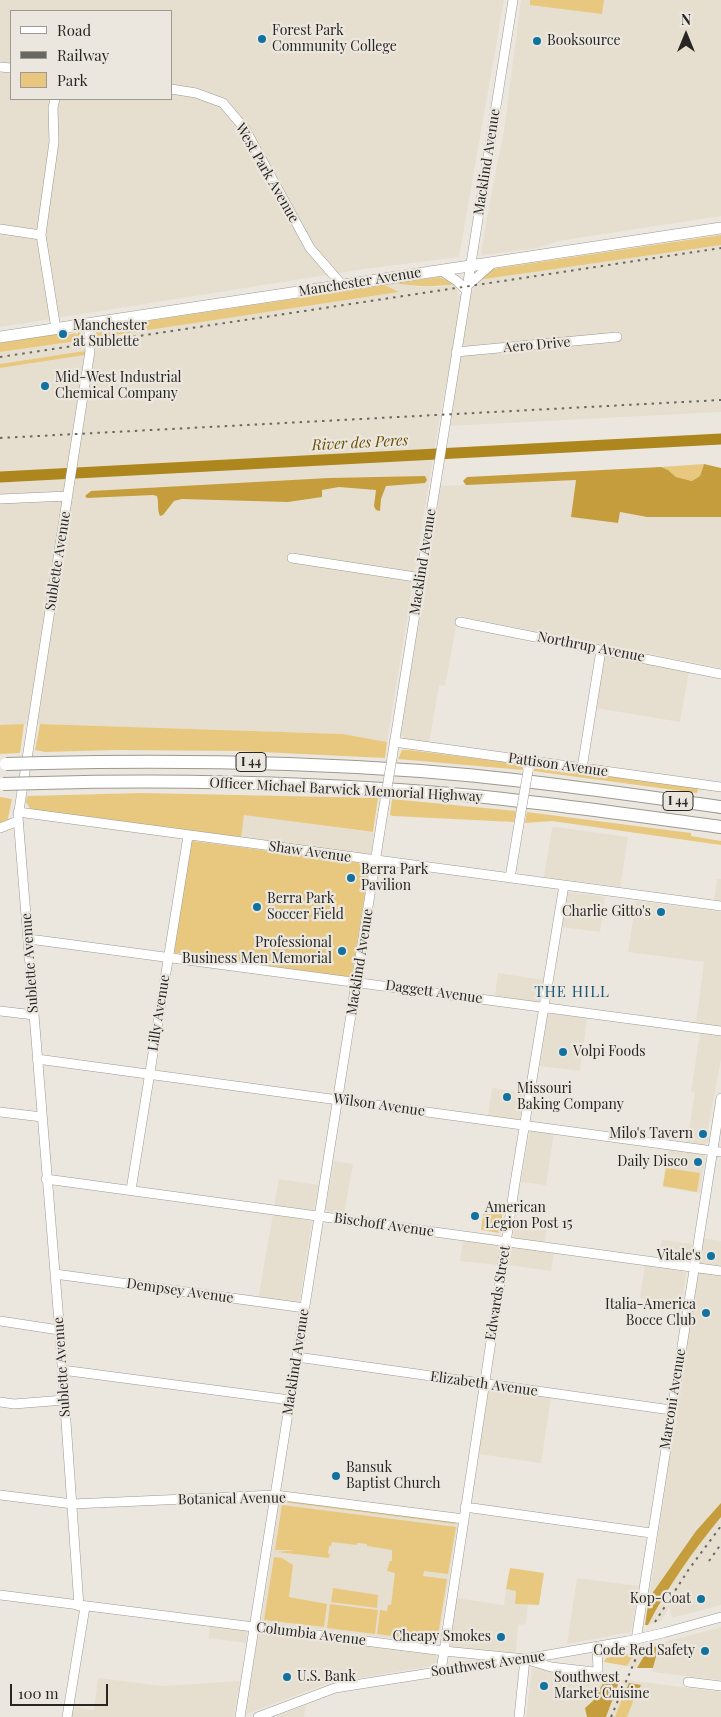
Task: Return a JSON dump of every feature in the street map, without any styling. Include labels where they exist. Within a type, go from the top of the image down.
[{"type":"highway","name":"Officer Michael Barwick Memorial Highway","points":[[3,764],[44,762],[219,762],[375,768],[520,780],[721,807]]},
{"type":"highway","name":"Officer Michael Barwick Memorial Highway","points":[[2,784],[226,782],[368,788],[511,800],[721,827]]},
{"type":"main road","name":"Manchester Avenue","points":[[0,337],[721,228]]},
{"type":"street","name":"Macklind Avenue","points":[[240,1717],[513,0]]},
{"type":"street","name":"West Park Avenue","points":[[172,90],[196,93],[223,103],[245,130],[310,248],[343,286]]},
{"type":"street","points":[[54,100],[54,142],[41,235],[56,329]]},
{"type":"street","points":[[0,229],[41,235]]},
{"type":"street","points":[[440,270],[467,288],[495,261]]},
{"type":"street","name":"Sublette Avenue","points":[[67,1717],[82,1606],[18,816],[90,351],[88,324]]},
{"type":"street","name":"Aero Drive","points":[[456,352],[617,337]]},
{"type":"street","points":[[0,499],[68,492]]},
{"type":"street","points":[[292,558],[422,578]]},
{"type":"street","name":"Northrup Avenue","points":[[460,622],[721,674]]},
{"type":"street","points":[[582,768],[601,650]]},
{"type":"street","name":"Pattison Avenue","points":[[394,742],[529,766],[582,768],[721,787]]},
{"type":"street","points":[[510,878],[529,766]]},
{"type":"street","points":[[0,828],[18,816]]},
{"type":"street","name":"Shaw Avenue","points":[[18,816],[188,836],[721,906]]},
{"type":"street","name":"Lilly Avenue","points":[[131,1190],[188,836]]},
{"type":"street","name":"Edwards Street","points":[[441,1671],[524,1125],[564,885]]},
{"type":"street","name":"Daggett Avenue","points":[[29,939],[721,1031]]},
{"type":"street","points":[[0,1011],[34,1015]]},
{"type":"street","name":"Wilson Avenue","points":[[37,1059],[717,1151]]},
{"type":"street","name":"Marconi Avenue","points":[[632,1640],[637,1628],[670,1410],[717,1151],[721,1098]]},
{"type":"street","points":[[0,1112],[42,1117]]},
{"type":"street","name":"Bischoff Avenue","points":[[46,1179],[721,1271]]},
{"type":"street","name":"Dempsey Avenue","points":[[55,1274],[305,1308]]},
{"type":"street","points":[[0,1321],[59,1330]]},
{"type":"street","name":"Elizabeth Avenue","points":[[297,1357],[670,1410]]},
{"type":"street","points":[[62,1370],[290,1400]]},
{"type":"street","points":[[0,1402],[14,1404],[64,1400]]},
{"type":"street","name":"Botanical Avenue","points":[[0,1495],[73,1504],[275,1495],[464,1519]]},
{"type":"street","points":[[465,1508],[652,1533]]},
{"type":"street","name":"Columbia Avenue","points":[[0,1596],[444,1651],[525,1659],[551,1667],[594,1672],[598,1669],[597,1647]]},
{"type":"street","name":"Southwest Avenue","points":[[258,1717],[335,1688],[597,1647],[663,1633],[721,1617]]},
{"type":"street","points":[[519,1717],[525,1659]]},
{"type":"street","points":[[688,1682],[721,1686]]},
{"type":"shaded area","points":[[0,0],[504,0],[459,257],[364,269],[0,327]]},
{"type":"shaded area","points":[[521,0],[721,0],[721,216],[558,241],[537,248],[483,255],[481,252],[504,131]]},
{"type":"shaded area","points":[[721,245],[721,412],[448,426],[471,293],[478,280]]},
{"type":"shaded area","points":[[395,283],[419,287],[438,287],[456,284],[459,295],[466,290],[442,404],[387,742],[343,734],[40,724],[0,725],[0,368],[85,355],[85,352],[0,364],[0,352],[84,340],[85,351],[97,350],[96,338],[398,292],[385,285]]},
{"type":"shaded area","points":[[704,464],[721,468],[721,517],[647,517],[620,512],[618,523],[571,517],[576,480],[466,485],[463,481],[467,477],[661,467],[676,477],[692,481],[700,476]]},
{"type":"shaded area","points":[[425,476],[427,480],[425,483],[386,486],[381,499],[380,511],[376,510],[374,506],[376,490],[339,487],[322,490],[322,497],[288,502],[182,499],[174,501],[163,515],[160,516],[157,496],[87,498],[85,496],[91,491],[329,478]]},
{"type":"shaded area","points":[[576,480],[571,517],[617,523],[620,512],[647,517],[721,517],[721,668],[458,616],[445,686],[439,685],[429,744],[403,738],[401,734],[420,610],[423,609],[440,486]]},
{"type":"shaded area","points":[[607,655],[689,671],[680,722],[596,708],[604,657]]},
{"type":"shaded area","points":[[244,814],[374,833],[371,854],[241,838]]},
{"type":"shaded area","points":[[552,828],[628,837],[620,887],[544,877]]},
{"type":"shaded area","points":[[717,879],[721,879],[721,901],[714,900]]},
{"type":"shaded area","points":[[568,892],[605,897],[600,932],[561,927]]},
{"type":"shaded area","points":[[636,901],[721,912],[721,1027],[696,1023],[704,962],[628,952]]},
{"type":"shaded area","points":[[498,973],[544,980],[540,1001],[495,996]]},
{"type":"shaded area","name":"Volpi Foods","points":[[550,1013],[587,1018],[580,1071],[540,1066],[547,1017]]},
{"type":"shaded area","points":[[700,1033],[721,1036],[721,1059],[708,1129],[709,1141],[705,1145],[687,1142],[695,1092],[691,1092]]},
{"type":"shaded area","points":[[492,1088],[526,1093],[520,1119],[488,1116]]},
{"type":"shaded area","points":[[530,1130],[554,1132],[546,1185],[521,1182]]},
{"type":"shaded area","points":[[668,1148],[703,1154],[705,1156],[700,1193],[662,1187]]},
{"type":"shaded area","points":[[334,1161],[353,1164],[344,1215],[327,1211],[326,1207]]},
{"type":"shaded area","points":[[279,1179],[319,1185],[314,1209],[311,1211],[274,1206]]},
{"type":"shaded area","points":[[273,1214],[312,1221],[299,1304],[258,1299]]},
{"type":"shaded area","points":[[515,1218],[547,1223],[545,1243],[513,1238]]},
{"type":"shaded area","points":[[703,1238],[721,1241],[721,1266],[700,1263]]},
{"type":"shaded area","points":[[662,1240],[692,1244],[689,1261],[659,1259]]},
{"type":"shaded area","points":[[463,1241],[499,1245],[501,1247],[498,1265],[460,1261]]},
{"type":"shaded area","points":[[512,1247],[554,1252],[551,1271],[508,1265]]},
{"type":"shaded area","points":[[645,1265],[686,1272],[682,1305],[640,1298]]},
{"type":"shaded area","points":[[701,1272],[721,1275],[721,1503],[696,1531],[649,1598],[696,1276]]},
{"type":"shaded area","points":[[490,1389],[551,1398],[541,1463],[479,1454]]},
{"type":"shaded area","points":[[281,1500],[458,1523],[438,1644],[261,1622],[279,1502]]},
{"type":"shaded area","points":[[721,1503],[721,1517],[681,1569],[648,1625],[645,1625],[649,1598],[696,1531]]},
{"type":"shaded area","points":[[721,1517],[721,1605],[672,1618],[669,1607],[662,1621],[648,1625],[677,1575]]},
{"type":"shaded area","points":[[577,1578],[639,1586],[631,1632],[567,1644]]},
{"type":"shaded area","points":[[506,1589],[516,1591],[515,1604],[528,1605],[526,1624],[518,1625],[516,1652],[500,1654],[451,1647],[449,1645],[456,1598],[504,1605]]},
{"type":"shaded area","points":[[210,1626],[245,1630],[247,1632],[246,1643],[209,1638]]},
{"type":"shaded area","points":[[721,1627],[721,1680],[652,1672],[660,1643]]},
{"type":"shaded area","points":[[258,1634],[436,1655],[438,1661],[432,1666],[329,1683],[246,1714]]},
{"type":"shaded area","points":[[659,1645],[653,1668],[637,1668],[648,1649]]},
{"type":"shaded area","points":[[648,1649],[637,1668],[627,1666],[635,1652]]},
{"type":"shaded area","points":[[532,1668],[721,1692],[721,1717],[526,1717]]},
{"type":"shaded area","points":[[98,1678],[162,1686],[240,1681],[234,1717],[71,1717],[73,1707],[94,1710]]},
{"type":"shaded area","points":[[605,1680],[619,1682],[606,1717],[587,1717],[585,1708],[593,1701]]},
{"type":"shaded area","points":[[629,1683],[641,1685],[634,1699],[629,1700],[623,1696]]},
{"type":"shaded area","points":[[306,1705],[304,1717],[275,1717]]},
{"type":"green space","points":[[530,0],[604,0],[602,14],[530,5]]},
{"type":"green space","points":[[721,235],[721,245],[478,280],[493,269]]},
{"type":"green space","points":[[439,277],[456,284],[426,286],[395,283]]},
{"type":"green space","points":[[385,285],[399,292],[96,338],[96,331],[101,328]]},
{"type":"green space","points":[[79,331],[83,335],[84,340],[0,352],[0,343],[63,333],[63,336],[77,334]]},
{"type":"green space","points":[[85,351],[85,355],[0,368],[0,364]]},
{"type":"green space","points":[[704,464],[700,476],[692,481],[676,477],[661,467]]},
{"type":"green space","points":[[24,724],[20,753],[0,754],[0,725]]},
{"type":"green space","points":[[40,724],[343,734],[387,742],[385,758],[240,751],[115,750],[45,752],[35,750]]},
{"type":"green space","points":[[402,750],[520,764],[523,770],[398,759]]},
{"type":"green space","points":[[536,767],[721,792],[698,789],[697,793],[533,771]]},
{"type":"green space","points":[[142,793],[378,798],[373,832],[244,815],[241,838],[31,810],[26,802],[27,796]]},
{"type":"green space","points":[[0,797],[12,799],[9,819],[0,823]]},
{"type":"green space","points":[[392,799],[516,811],[514,822],[393,816],[390,815]]},
{"type":"green space","points":[[527,812],[691,833],[691,836],[721,841],[721,845],[552,821],[525,823]]},
{"type":"green space","points":[[191,842],[368,864],[369,868],[352,975],[348,977],[175,953]]},
{"type":"green space","points":[[666,1168],[700,1173],[697,1192],[663,1186]]},
{"type":"green space","name":"American Legion Post 15","points":[[484,1208],[503,1211],[499,1233],[481,1230]]},
{"type":"green space","points":[[283,1500],[457,1522],[456,1524],[283,1502]]},
{"type":"green space","points":[[282,1505],[456,1527],[448,1574],[424,1571],[423,1576],[447,1579],[437,1642],[377,1634],[380,1610],[387,1611],[388,1605],[391,1605],[395,1573],[387,1571],[390,1561],[392,1561],[392,1550],[367,1546],[367,1544],[357,1543],[357,1545],[332,1542],[331,1546],[329,1546],[329,1558],[277,1552],[295,1550],[275,1550]]},
{"type":"green space","points":[[274,1557],[282,1558],[293,1565],[289,1597],[327,1604],[324,1627],[264,1620]]},
{"type":"green space","points":[[510,1568],[544,1573],[539,1605],[515,1604],[516,1591],[506,1589]]},
{"type":"green space","points":[[333,1588],[378,1595],[377,1608],[331,1602]]},
{"type":"green space","points":[[330,1604],[378,1610],[375,1634],[327,1628]]},
{"type":"green space","points":[[635,1652],[627,1666],[604,1662],[606,1658]]},
{"type":"green space","points":[[623,1696],[629,1700],[634,1699],[627,1717],[615,1717]]},
{"type":"waterway","name":"River des Peres","points":[[0,477],[721,439]]},
{"type":"railway","points":[[0,357],[721,248]]},
{"type":"railway","points":[[0,438],[721,400]]},
{"type":"railway","points":[[655,1622],[689,1569],[721,1526]]},
{"type":"railway","points":[[709,1561],[721,1544]]},
{"type":"railway","points":[[611,1717],[639,1651]]},
{"type":"place","name":"Forest Park Community College","points":[[262,39]]},
{"type":"place","name":"Booksource","points":[[537,41]]},
{"type":"place","name":"Manchester at Sublette","points":[[63,334]]},
{"type":"place","name":"Mid-West Industrial Chemical Company","points":[[45,386]]},
{"type":"place","name":"Berra Park Pavilion","points":[[351,878]]},
{"type":"place","name":"Berra Park Soccer Field","points":[[257,907]]},
{"type":"place","name":"Charlie Gitto's","points":[[661,912]]},
{"type":"place","name":"Professional Business Men Memorial","points":[[342,951]]},
{"type":"place","name":"Volpi Foods","points":[[563,1052]]},
{"type":"place","name":"Missouri Baking Company","points":[[507,1097]]},
{"type":"place","name":"Milo's Tavern","points":[[703,1134]]},
{"type":"place","name":"Daily Disco","points":[[698,1162]]},
{"type":"place","name":"American Legion Post 15","points":[[475,1216]]},
{"type":"place","name":"Vitale's","points":[[711,1256]]},
{"type":"place","name":"Italia-America Bocce Club","points":[[706,1313]]},
{"type":"place","name":"Bansuk Baptist Church","points":[[336,1476]]},
{"type":"place","name":"Kop-Coat","points":[[701,1599]]},
{"type":"place","name":"Cheapy Smokes","points":[[501,1637]]},
{"type":"place","name":"Code Red Safety","points":[[705,1651]]},
{"type":"place","name":"U.S. Bank","points":[[287,1677]]},
{"type":"place","name":"Southwest Market Cuisine","points":[[544,1686]]},
{"type":"district","name":"THE HILL","points":[[572,992]]}]
